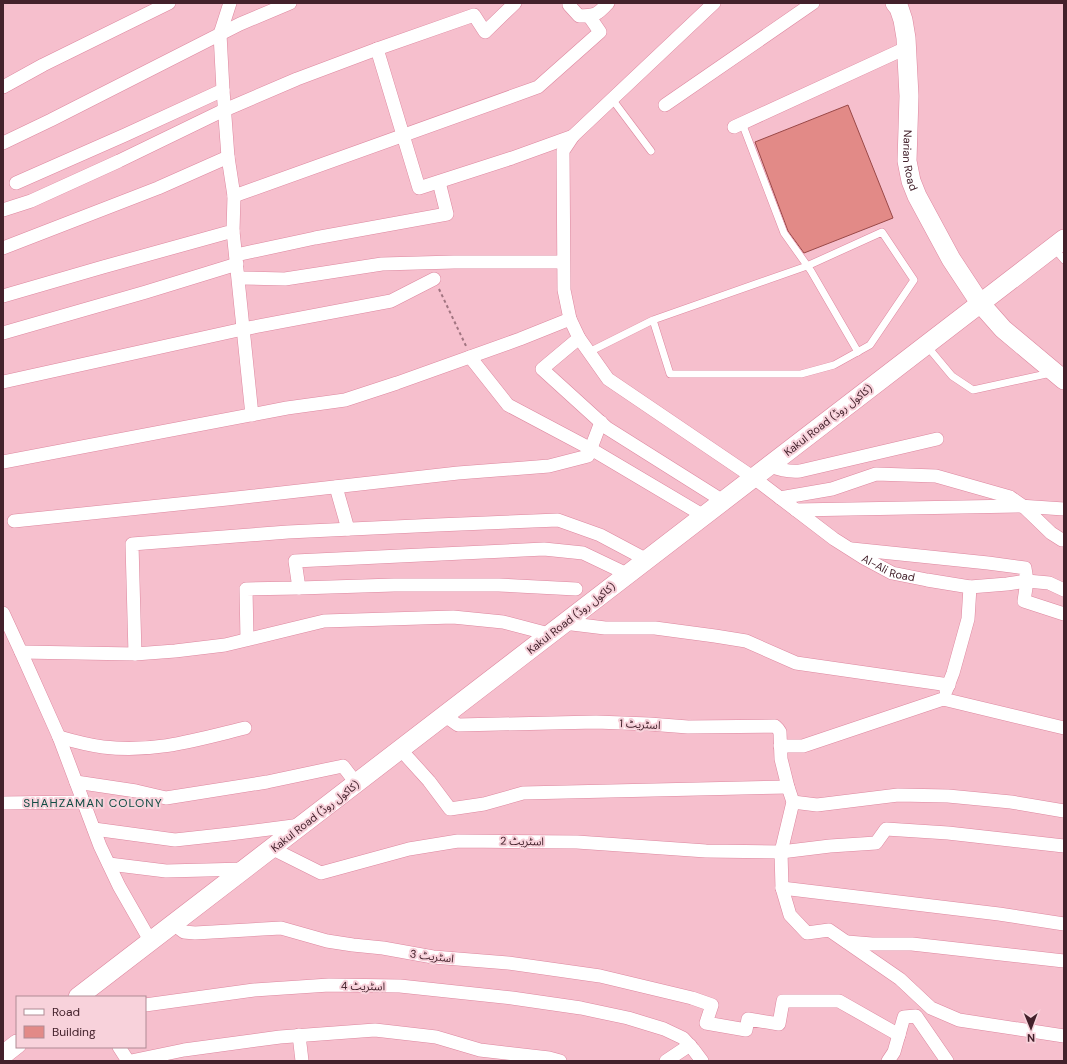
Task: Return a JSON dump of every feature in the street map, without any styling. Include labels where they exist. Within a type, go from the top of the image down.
[{"type":"main road","name":"Narian Road","points":[[895,3],[899,8],[903,20],[909,96],[907,161],[917,196],[951,259],[980,303],[1003,329],[1060,376]]},
{"type":"main road","name":"Kakul Road (کاکول روڈ)","points":[[79,996],[273,849],[303,824],[445,716],[556,628],[770,466],[926,344],[980,303],[1060,249]]},
{"type":"main road","points":[[3,1055],[16,1045]]},
{"type":"street","points":[[3,87],[43,65],[169,3]]},
{"type":"street","points":[[230,3],[220,34],[224,110],[228,157],[234,196],[236,260],[252,414]]},
{"type":"street","points":[[3,143],[240,24],[290,3]]},
{"type":"street","points":[[3,210],[31,201],[119,161],[224,110],[378,49],[474,15],[485,32],[515,3]]},
{"type":"street","points":[[569,3],[569,5],[579,16],[598,14],[608,3]]},
{"type":"street","points":[[378,49],[419,188],[512,158],[573,136],[714,3]]},
{"type":"street","points":[[665,105],[813,3]]},
{"type":"street","points":[[234,196],[538,87],[600,32],[589,16]]},
{"type":"street","points":[[738,125],[906,48]]},
{"type":"street","points":[[16,183],[125,136],[223,90]]},
{"type":"street","name":"Al-Ali Road","points":[[573,136],[563,151],[564,290],[570,319],[580,338],[608,379],[754,478],[849,549],[892,573],[970,587],[1027,581],[1049,583],[1064,590]]},
{"type":"street","points":[[3,248],[158,188],[228,157]]},
{"type":"street","points":[[3,333],[146,292],[236,260],[315,238],[447,214],[439,182]]},
{"type":"street","points":[[3,296],[234,231]]},
{"type":"street","points":[[238,278],[285,279],[382,264],[563,262]]},
{"type":"street","points":[[3,382],[244,328],[391,301],[434,279]]},
{"type":"street","points":[[3,462],[252,414],[345,400],[520,339],[570,319]]},
{"type":"street","points":[[580,338],[542,369],[607,428],[723,501]]},
{"type":"street","points":[[470,357],[508,405],[591,449],[704,516]]},
{"type":"street","points":[[14,521],[234,499],[458,473],[549,466],[588,456],[601,422]]},
{"type":"street","points":[[770,466],[785,471],[800,471],[937,439]]},
{"type":"street","points":[[780,498],[832,489],[876,474],[936,476],[1010,497],[1023,506],[1051,533],[1064,540]]},
{"type":"street","points":[[336,487],[348,529]]},
{"type":"street","points":[[796,510],[1023,506],[1064,509]]},
{"type":"street","points":[[135,654],[132,544],[288,532],[558,520],[600,535],[646,560]]},
{"type":"street","points":[[299,588],[295,561],[544,549],[583,553],[627,574]]},
{"type":"street","points":[[849,549],[1025,568],[1027,581],[1024,601],[1064,614]]},
{"type":"street","points":[[247,639],[246,589],[394,585],[499,585],[576,589]]},
{"type":"street","points":[[943,699],[953,673],[968,619],[970,587]]},
{"type":"street","points":[[3,613],[58,738],[108,864],[122,892],[151,942]]},
{"type":"street","points":[[21,652],[135,654],[174,651],[225,645],[324,621],[453,618],[556,628],[655,628],[715,636],[746,641],[796,663],[949,685]]},
{"type":"street","points":[[780,746],[803,746],[943,699],[1064,728]]},
{"type":"street","name":"اسٹریٹ 1","points":[[445,716],[458,725],[596,722],[688,727],[775,726],[780,732],[782,759],[793,802]]},
{"type":"street","points":[[58,738],[103,747],[133,749],[184,743],[245,728]]},
{"type":"street","points":[[400,750],[429,781],[450,809],[484,804],[523,794],[788,787]]},
{"type":"street","points":[[76,782],[136,791],[166,798],[267,782],[343,766],[356,783]]},
{"type":"street","points":[[1064,811],[1011,802],[948,796],[898,795],[817,805],[793,802],[781,852],[782,888],[790,915],[807,934],[829,930],[900,979],[931,1008],[959,1020],[1064,1036]]},
{"type":"street","points":[[3,803],[84,802]]},
{"type":"street","points":[[94,829],[176,840],[303,824]]},
{"type":"street","name":"اسٹریٹ 2","points":[[273,849],[321,873],[408,849],[458,841],[577,842],[706,851],[781,852],[876,842],[886,829],[948,833],[1064,846]]},
{"type":"street","points":[[108,864],[166,871],[246,869]]},
{"type":"street","points":[[782,888],[1000,914],[1064,924]]},
{"type":"street","name":"اسٹریٹ 3","points":[[173,924],[184,932],[195,933],[281,928],[327,941],[353,945],[383,948],[433,957],[508,963],[600,976],[692,998],[712,1006],[706,1023],[746,1030],[748,1019],[779,1024],[784,1001],[838,1001],[899,1035]]},
{"type":"street","points":[[846,942],[872,944],[912,944],[1064,961]]},
{"type":"street","name":"اسٹریٹ 4","points":[[146,1005],[254,990],[329,985],[400,986],[512,998],[581,1008],[628,1018],[664,1029],[683,1038],[702,1061]]},
{"type":"street","points":[[888,1061],[894,1052],[904,1017],[916,1016],[947,1061]]},
{"type":"street","points":[[120,1048],[130,1061],[184,1050],[280,1037],[374,1030],[436,1037],[480,1050],[554,1059]]},
{"type":"street","points":[[299,1036],[302,1061]]},
{"type":"street","points":[[666,1061],[690,1045]]},
{"type":"lane","points":[[612,99],[651,151]]},
{"type":"lane","points":[[738,125],[784,233],[807,266],[858,352]]},
{"type":"lane","points":[[589,352],[653,320],[807,266],[882,232],[914,280],[870,345],[834,365],[801,374],[670,374],[653,320]]},
{"type":"lane","points":[[926,344],[952,376],[973,390],[1060,376]]},
{"type":"path","points":[[434,279],[470,357]]},
{"type":"building","points":[[848,105],[893,218],[804,253],[788,231],[755,142]]},
{"type":"district","name":"SHAHZAMAN COLONY","points":[[93,803]]}]
